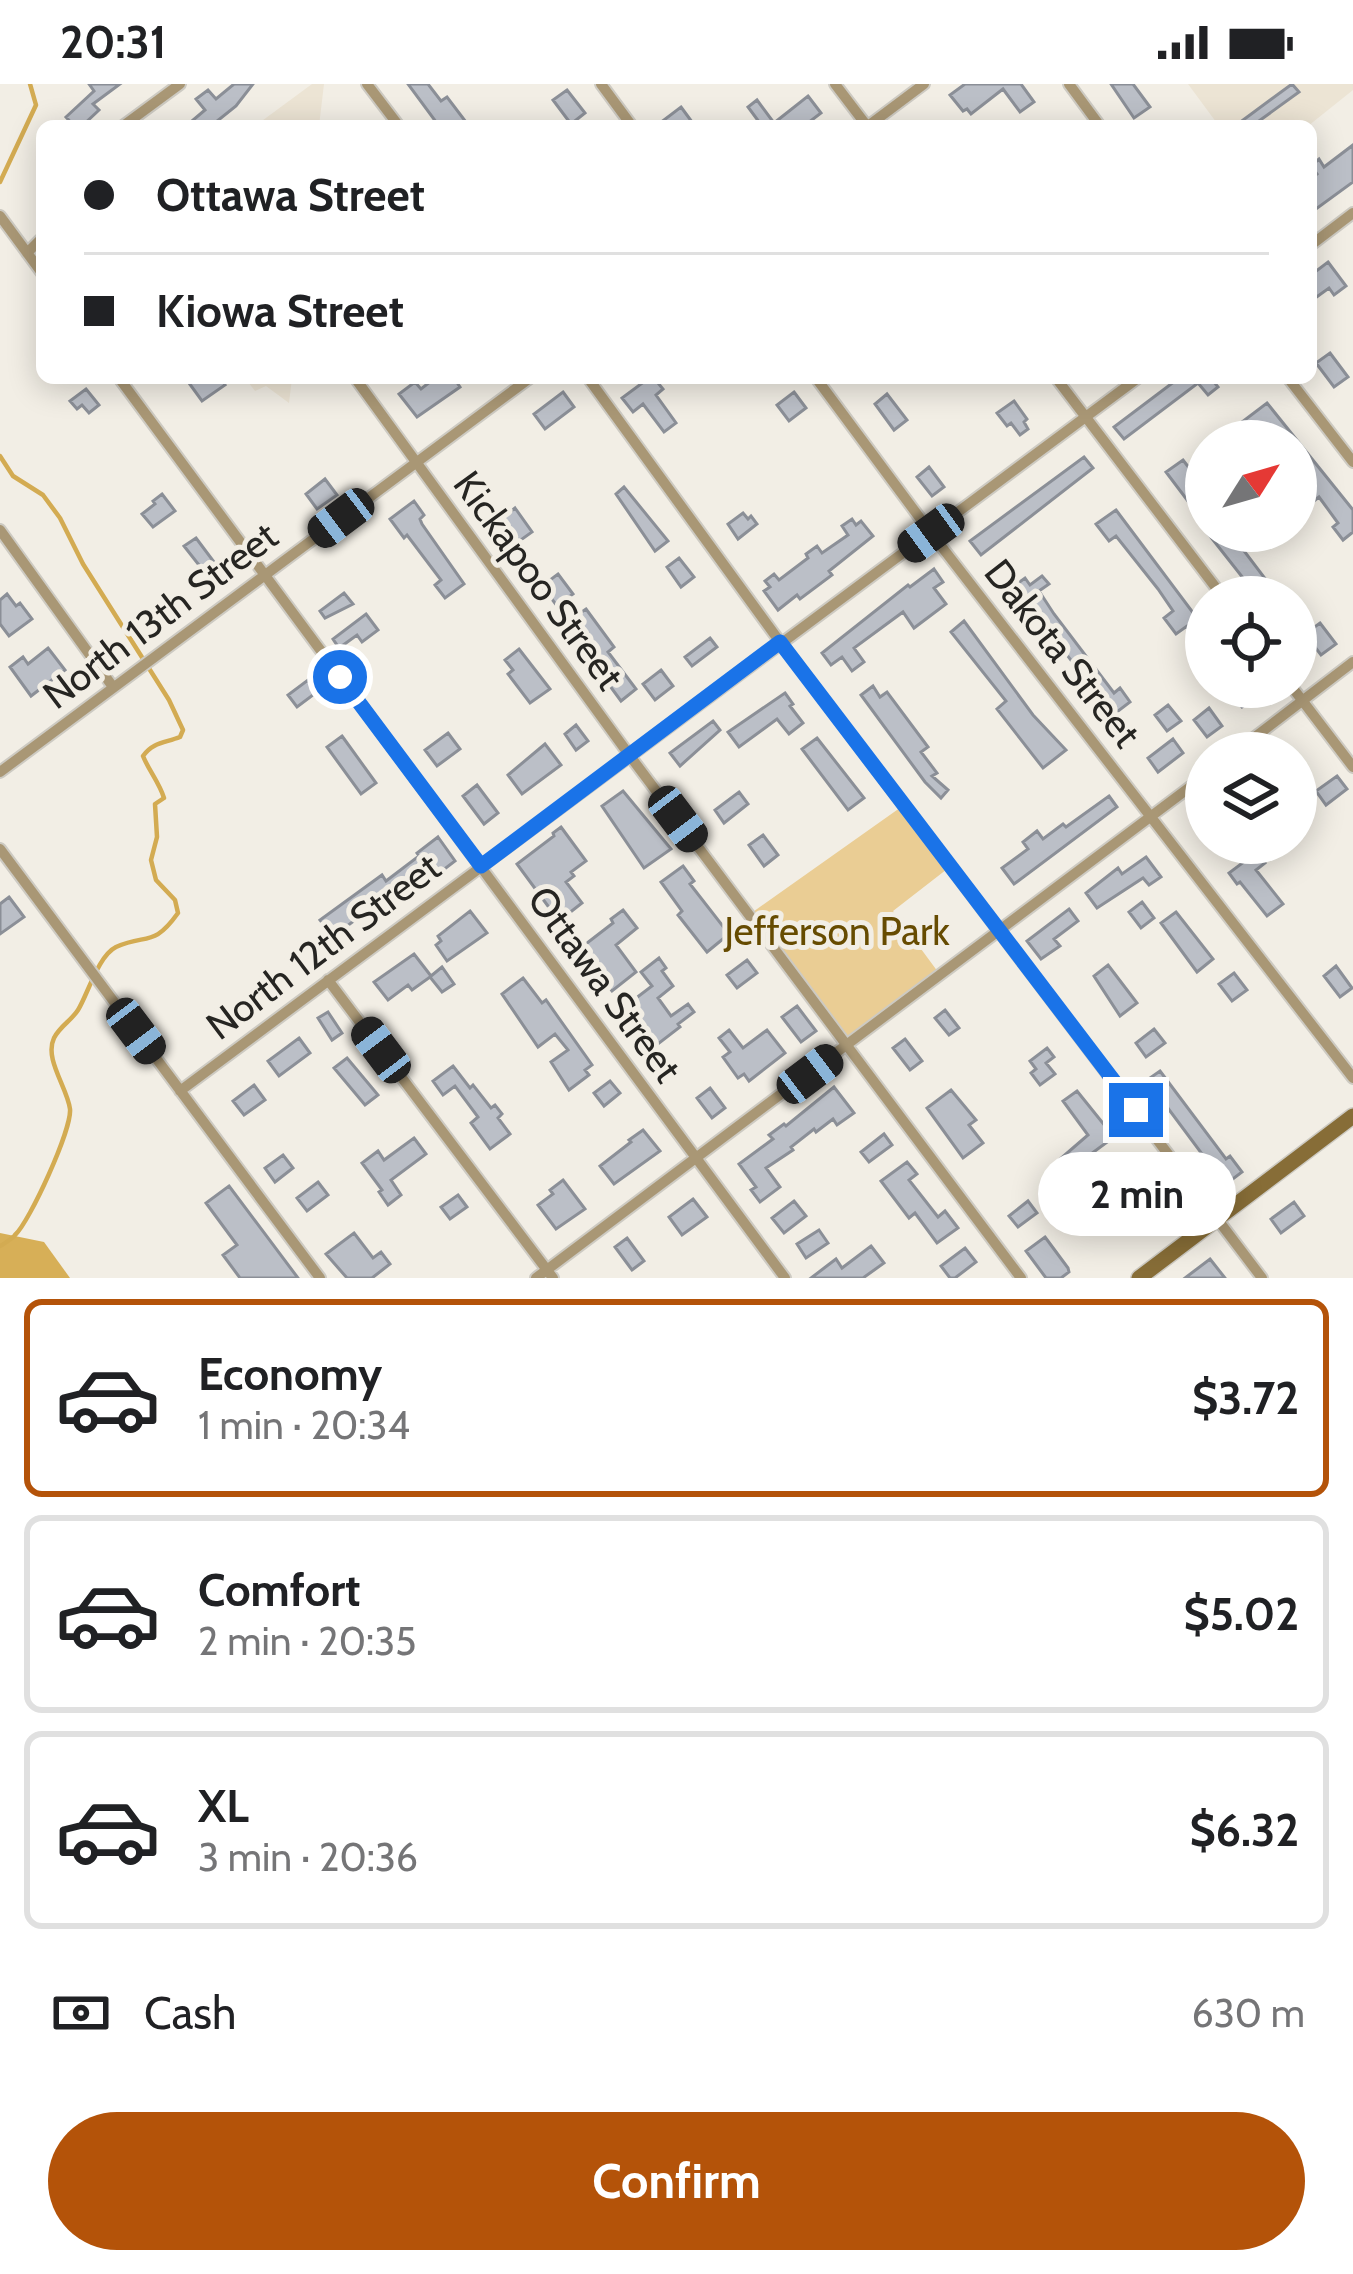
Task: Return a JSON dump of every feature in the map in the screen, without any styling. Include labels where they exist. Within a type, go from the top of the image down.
[{"type":"street","points":[[131,120],[180,84]]},
{"type":"street","points":[[367,84],[394,120]]},
{"type":"street","points":[[601,84],[628,120]]},
{"type":"street","points":[[836,84],[863,120]]},
{"type":"street","points":[[876,120],[925,84]]},
{"type":"street","points":[[1069,84],[1096,120]]},
{"type":"street","points":[[1317,240],[1353,213]]},
{"type":"street","points":[[1,216],[36,265]]},
{"type":"street","points":[[27,253],[36,244]]},
{"type":"street","name":"Ottawa Street","points":[[123,384],[785,1278]]},
{"type":"street","name":"Kickapoo Street","points":[[359,384],[630,756],[1022,1278]]},
{"type":"street","name":"North 13th Street","points":[[0,772],[522,384]]},
{"type":"street","points":[[592,384],[780,642],[1262,1278]]},
{"type":"street","name":"Dakota Street","points":[[820,384],[1353,1078]]},
{"type":"street","points":[[1061,384],[1207,576]]},
{"type":"street","name":"North 12th Street","points":[[180,1091],[1130,384]]},
{"type":"street","points":[[1293,384],[1353,461]]},
{"type":"street","points":[[0,530],[112,687]]},
{"type":"street","points":[[1317,690],[1353,662]]},
{"type":"street","points":[[1262,732],[1294,708]]},
{"type":"street","points":[[1308,708],[1353,766]]},
{"type":"street","points":[[328,980],[545,1275],[1185,791]]},
{"type":"street","points":[[0,850],[320,1278]]},
{"type":"street","points":[[1139,1278],[1353,1116]]},
{"type":"shaded area","points":[[312,84],[324,84],[320,120],[263,120]]},
{"type":"shaded area","points":[[1188,84],[1353,84],[1353,90],[1316,120],[1215,120]]},
{"type":"shaded area","points":[[250,384],[291,384],[289,403],[266,386],[255,391]]},
{"type":"shaded area","points":[[0,1233],[44,1242],[70,1278],[0,1278]]},
{"type":"green space","name":"Jefferson Park","points":[[904,805],[951,866],[893,911],[941,976],[848,1046],[750,914]]},
{"type":"building","points":[[89,84],[120,84],[93,104],[99,110],[88,120],[69,120],[66,117],[94,91]]},
{"type":"building","points":[[234,84],[253,84],[218,120],[193,120],[205,110],[196,99],[208,90],[216,99]]},
{"type":"building","points":[[408,84],[428,84],[441,101],[447,97],[464,120],[435,120]]},
{"type":"building","points":[[965,84],[1021,84],[1034,102],[1020,112],[1003,89],[971,114],[950,95]]},
{"type":"building","points":[[1111,84],[1133,84],[1150,107],[1134,118]]},
{"type":"building","points":[[1292,84],[1299,92],[1260,120],[1243,120]]},
{"type":"building","points":[[567,90],[585,113],[568,120],[553,100]]},
{"type":"building","points":[[808,96],[821,113],[812,120],[778,120]]},
{"type":"building","points":[[757,100],[772,120],[758,120],[748,107]]},
{"type":"building","points":[[681,107],[691,120],[664,120]]},
{"type":"building","points":[[1353,145],[1353,182],[1317,208],[1319,159],[1324,167]]},
{"type":"building","points":[[1328,262],[1346,286],[1334,295],[1329,288],[1317,297],[1317,270]]},
{"type":"building","points":[[1330,353],[1348,377],[1334,387],[1317,362]]},
{"type":"building","points":[[190,384],[224,384],[225,385],[202,401]]},
{"type":"building","points":[[412,384],[421,389],[427,384],[460,387],[417,417],[399,394]]},
{"type":"building","points":[[641,384],[659,384],[663,389],[656,395],[676,423],[664,432],[643,404],[633,412],[622,398]]},
{"type":"building","points":[[1171,384],[1197,384],[1124,439],[1114,427]]},
{"type":"building","points":[[1199,384],[1216,384],[1218,387],[1208,395]]},
{"type":"building","points":[[86,389],[99,405],[89,413],[70,401]]},
{"type":"building","points":[[563,392],[574,407],[545,429],[534,414]]},
{"type":"building","points":[[794,392],[806,408],[789,421],[777,405]]},
{"type":"building","points":[[887,394],[907,420],[894,430],[875,404]]},
{"type":"building","points":[[1014,401],[1027,419],[1028,429],[1020,435],[997,413]]},
{"type":"building","points":[[1267,403],[1281,420],[1245,420]]},
{"type":"building","points":[[1084,457],[1093,468],[981,555],[970,541]]},
{"type":"building","points":[[1185,463],[1185,497],[1166,472]]},
{"type":"building","points":[[1317,465],[1353,510],[1353,532],[1343,540],[1333,527],[1338,523],[1319,497]]},
{"type":"building","points":[[929,467],[944,487],[932,496],[917,477]]},
{"type":"building","points":[[325,479],[337,495],[317,509],[306,494]]},
{"type":"building","points":[[624,487],[668,541],[655,551],[616,494]]},
{"type":"building","points":[[162,494],[175,511],[153,527],[142,514]]},
{"type":"building","points":[[414,501],[424,515],[422,524],[464,584],[445,598],[435,585],[441,580],[390,519]]},
{"type":"building","points":[[515,508],[532,532],[518,542],[501,519]]},
{"type":"building","points":[[1116,510],[1185,602],[1185,627],[1176,634],[1164,618],[1173,611],[1158,589],[1116,536],[1109,541],[1096,524]]},
{"type":"building","points":[[743,513],[757,524],[738,539],[728,524]]},
{"type":"building","points":[[852,519],[856,525],[861,521],[873,536],[829,571],[832,575],[778,610],[764,591],[770,587],[765,581],[774,574],[779,580],[817,546],[822,553],[848,535],[842,526]]},
{"type":"building","points":[[196,538],[217,566],[206,574],[184,546]]},
{"type":"building","points":[[1223,552],[1245,552],[1263,576],[1241,576]]},
{"type":"building","points":[[679,558],[694,577],[681,587],[667,567]]},
{"type":"building","points":[[934,569],[943,582],[934,588],[946,604],[914,628],[903,612],[854,648],[864,662],[852,671],[842,657],[831,665],[822,653]]},
{"type":"building","points":[[558,574],[573,594],[557,606],[542,586]]},
{"type":"building","points":[[1042,576],[1049,584],[1039,591],[1054,614],[1114,693],[1120,688],[1130,702],[1113,715],[1014,586],[1025,578],[1030,585]]},
{"type":"building","points":[[344,593],[353,604],[325,618],[320,611]]},
{"type":"building","points":[[7,594],[32,619],[9,636],[0,624],[0,600]]},
{"type":"building","points":[[586,609],[614,647],[608,652],[636,689],[621,701],[567,622]]},
{"type":"building","points":[[366,614],[378,630],[362,642],[357,635],[339,648],[333,639]]},
{"type":"building","points":[[964,621],[1033,715],[1066,750],[1043,768],[997,709],[1006,701],[951,632]]},
{"type":"building","points":[[1320,623],[1336,644],[1321,655],[1317,650]]},
{"type":"building","points":[[710,638],[717,647],[692,666],[685,657]]},
{"type":"building","points":[[48,648],[65,670],[31,696],[10,667],[23,657],[28,664]]},
{"type":"building","points":[[519,649],[550,689],[530,703],[508,674],[513,670],[505,660]]},
{"type":"building","points":[[661,670],[673,686],[655,700],[643,684]]},
{"type":"building","points":[[308,680],[317,692],[297,707],[288,695]]},
{"type":"building","points":[[873,686],[880,697],[887,692],[928,747],[921,752],[937,773],[932,776],[948,790],[941,798],[861,695]]},
{"type":"building","points":[[785,693],[803,723],[789,734],[777,719],[739,747],[728,732]]},
{"type":"building","points":[[1168,705],[1181,721],[1167,731],[1155,715]]},
{"type":"building","points":[[1209,708],[1222,726],[1203,732],[1194,720]]},
{"type":"building","points":[[713,721],[720,730],[680,766],[670,753]]},
{"type":"building","points":[[576,725],[588,741],[576,750],[565,734]]},
{"type":"building","points":[[448,733],[460,749],[437,766],[425,750]]},
{"type":"building","points":[[342,736],[376,783],[361,794],[327,747]]},
{"type":"building","points":[[817,738],[864,798],[848,810],[802,749]]},
{"type":"building","points":[[1173,739],[1183,753],[1158,772],[1148,758]]},
{"type":"building","points":[[545,744],[561,765],[522,794],[508,775]]},
{"type":"building","points":[[1337,776],[1347,789],[1326,805],[1317,790]]},
{"type":"building","points":[[477,785],[498,813],[484,824],[463,796]]},
{"type":"building","points":[[623,791],[671,849],[644,868],[602,806]]},
{"type":"building","points":[[739,792],[748,804],[724,823],[715,810]]},
{"type":"building","points":[[1109,796],[1117,807],[1014,884],[1002,868],[1028,849],[1023,842],[1037,831],[1043,839],[1063,824],[1066,827]]},
{"type":"building","points":[[561,827],[586,861],[566,882],[582,903],[559,921],[517,864]]},
{"type":"building","points":[[763,835],[778,855],[764,866],[749,845]]},
{"type":"building","points":[[438,837],[455,861],[434,877],[427,866],[335,939],[320,920],[382,875],[386,881]]},
{"type":"building","points":[[1146,857],[1161,877],[1149,885],[1143,878],[1097,908],[1086,893],[1118,868],[1122,874]]},
{"type":"building","points":[[1241,864],[1264,864],[1256,870],[1283,904],[1267,916],[1229,873]]},
{"type":"building","points":[[683,866],[694,881],[690,884],[729,934],[707,952],[678,915],[682,911],[661,882]]},
{"type":"building","points":[[9,897],[24,917],[0,934],[0,904]]},
{"type":"building","points":[[1142,902],[1154,918],[1141,928],[1129,912]]},
{"type":"building","points":[[1069,909],[1078,921],[1054,939],[1060,946],[1041,959],[1027,941]]},
{"type":"building","points":[[623,910],[637,928],[616,945],[636,972],[612,991],[578,950]]},
{"type":"building","points":[[470,911],[487,933],[447,961],[436,945],[441,941],[438,936]]},
{"type":"building","points":[[1176,912],[1213,959],[1197,972],[1161,923]]},
{"type":"building","points":[[414,954],[431,976],[442,967],[454,984],[442,992],[430,977],[388,1000],[374,982]]},
{"type":"building","points":[[659,958],[673,986],[658,998],[671,1016],[688,1004],[694,1012],[654,1047],[623,1008],[652,986],[641,972]]},
{"type":"building","points":[[747,960],[757,973],[737,988],[727,975]]},
{"type":"building","points":[[1108,965],[1137,1003],[1120,1016],[1094,976]]},
{"type":"building","points":[[1336,966],[1352,988],[1340,997],[1324,976]]},
{"type":"building","points":[[1234,973],[1247,990],[1232,1001],[1219,984]]},
{"type":"building","points":[[523,978],[542,1003],[546,1000],[592,1065],[585,1070],[589,1075],[569,1090],[551,1062],[568,1050],[555,1034],[538,1047],[502,994]]},
{"type":"building","points":[[797,1006],[816,1031],[801,1042],[782,1017]]},
{"type":"building","points":[[945,1010],[959,1028],[949,1035],[935,1018]]},
{"type":"building","points":[[328,1012],[342,1033],[332,1040],[318,1018]]},
{"type":"building","points":[[1154,1029],[1165,1043],[1146,1057],[1136,1043]]},
{"type":"building","points":[[729,1030],[743,1048],[767,1030],[785,1053],[749,1081],[744,1074],[738,1078],[723,1057],[730,1052],[719,1038]]},
{"type":"building","points":[[299,1038],[310,1053],[279,1076],[268,1061]]},
{"type":"building","points":[[905,1039],[922,1061],[910,1070],[893,1048]]},
{"type":"building","points":[[1047,1048],[1054,1057],[1046,1063],[1055,1074],[1040,1085],[1031,1073],[1036,1069],[1030,1061]]},
{"type":"building","points":[[347,1058],[378,1095],[365,1105],[334,1068]]},
{"type":"building","points":[[453,1066],[470,1088],[473,1085],[502,1114],[498,1118],[510,1134],[490,1149],[471,1123],[478,1117],[455,1086],[443,1095],[433,1081]]},
{"type":"building","points":[[1160,1071],[1226,1159],[1230,1156],[1242,1172],[1225,1185],[1147,1080]]},
{"type":"building","points":[[610,1081],[620,1093],[604,1106],[594,1093]]},
{"type":"building","points":[[254,1085],[265,1100],[244,1115],[233,1101]]},
{"type":"building","points":[[834,1087],[854,1113],[837,1125],[833,1119],[814,1129],[766,1168],[780,1187],[760,1202],[751,1190],[756,1187],[739,1164],[773,1139],[769,1135]]},
{"type":"building","points":[[710,1088],[725,1108],[712,1118],[697,1098]]},
{"type":"building","points":[[951,1090],[976,1120],[969,1125],[983,1143],[963,1158],[927,1108]]},
{"type":"building","points":[[1077,1091],[1114,1137],[1076,1165],[1080,1170],[1072,1176],[1059,1160],[1088,1135],[1063,1101]]},
{"type":"building","points":[[643,1130],[660,1151],[614,1184],[600,1166]]},
{"type":"building","points":[[884,1134],[892,1145],[869,1162],[861,1152]]},
{"type":"building","points":[[414,1138],[426,1154],[391,1180],[401,1195],[388,1205],[362,1163],[378,1151],[384,1160]]},
{"type":"building","points":[[283,1155],[293,1168],[275,1182],[265,1168]]},
{"type":"building","points":[[907,1162],[917,1174],[909,1180],[938,1217],[945,1211],[958,1228],[937,1243],[915,1213],[909,1218],[881,1181]]},
{"type":"building","points":[[1134,1176],[1151,1199],[1158,1194],[1172,1213],[1156,1224],[1148,1213],[1141,1218],[1118,1188]]},
{"type":"building","points":[[563,1180],[585,1209],[556,1229],[538,1205]]},
{"type":"building","points":[[318,1182],[328,1195],[307,1211],[297,1198]]},
{"type":"building","points":[[229,1186],[298,1278],[240,1278],[223,1255],[237,1245],[206,1203]]},
{"type":"building","points":[[458,1195],[467,1207],[450,1219],[441,1207]]},
{"type":"building","points":[[693,1199],[707,1217],[682,1235],[669,1217]]},
{"type":"building","points":[[794,1201],[806,1216],[784,1233],[772,1218]]},
{"type":"building","points":[[1028,1201],[1037,1213],[1018,1227],[1009,1216]]},
{"type":"building","points":[[1294,1202],[1304,1216],[1281,1233],[1271,1219]]},
{"type":"building","points":[[819,1230],[828,1243],[806,1258],[797,1244]]},
{"type":"building","points":[[354,1233],[373,1258],[381,1252],[390,1264],[372,1278],[347,1278],[326,1254]]},
{"type":"building","points":[[1045,1237],[1068,1268],[1061,1278],[1046,1278],[1026,1251]]},
{"type":"building","points":[[627,1238],[644,1261],[632,1270],[615,1247]]},
{"type":"building","points":[[871,1246],[884,1263],[863,1278],[811,1278],[836,1259],[842,1268]]},
{"type":"building","points":[[965,1248],[976,1262],[950,1278],[941,1266]]},
{"type":"building","points":[[1210,1259],[1225,1278],[1185,1278]]},
{"type":"waterway","points":[[0,182],[36,105],[30,84]]},
{"type":"waterway","points":[[0,456],[13,476],[43,495],[60,518],[183,730],[180,737],[155,745],[143,756],[164,798],[155,804],[157,837],[151,860],[156,880],[175,900],[178,913],[156,935],[110,952],[78,1010],[54,1038],[52,1055],[68,1100],[69,1120],[30,1212],[14,1236],[0,1246]]},
{"type":"route","points":[[340,677],[481,866],[780,642],[1136,1110]]}]
